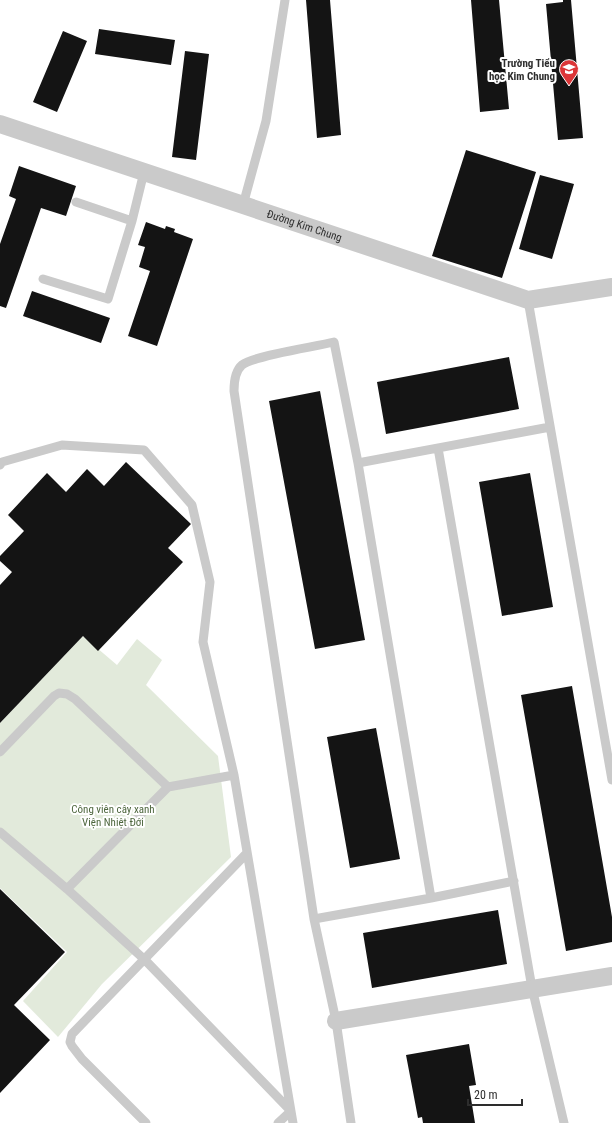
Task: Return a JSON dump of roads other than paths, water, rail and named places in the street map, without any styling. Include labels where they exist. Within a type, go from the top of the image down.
[{"type":"street","name":"Đường Kim Chung","points":[[0,124],[528,300],[612,287]]},
{"type":"street","points":[[336,1021],[612,976]]},
{"type":"lane","points":[[243,205],[266,121],[285,0]]},
{"type":"lane","points":[[44,279],[108,299],[132,221],[144,172]]},
{"type":"lane","points":[[76,202],[132,221]]},
{"type":"lane","points":[[528,300],[612,780]]},
{"type":"lane","points":[[350,1123],[336,1021],[314,919],[234,391],[234,379],[242,366],[257,359],[334,342],[358,463],[431,898]]},
{"type":"lane","points":[[358,463],[550,427]]},
{"type":"lane","points":[[0,465],[2,462],[62,445],[144,450],[192,505],[210,582],[203,642],[234,774],[293,1123]]},
{"type":"lane","points":[[438,448],[532,988],[564,1123]]},
{"type":"lane","points":[[0,752],[54,696],[59,693],[67,694],[85,708],[168,787]]},
{"type":"lane","points":[[67,889],[168,787],[234,774]]},
{"type":"lane","points":[[0,832],[67,889],[145,960],[291,1111]]},
{"type":"lane","points":[[146,1123],[82,1059],[70,1042],[72,1034],[247,853]]},
{"type":"lane","points":[[314,919],[431,898],[514,881]]},
{"type":"lane","points":[[278,1123],[291,1111]]},
{"type":"place","name":"Trường Tiểu học Kim Chung","points":[[569,86]]},
{"type":"park label","name":"Công viên cây xanh Viện Nhiệt Đới","points":[[113,815]]}]
